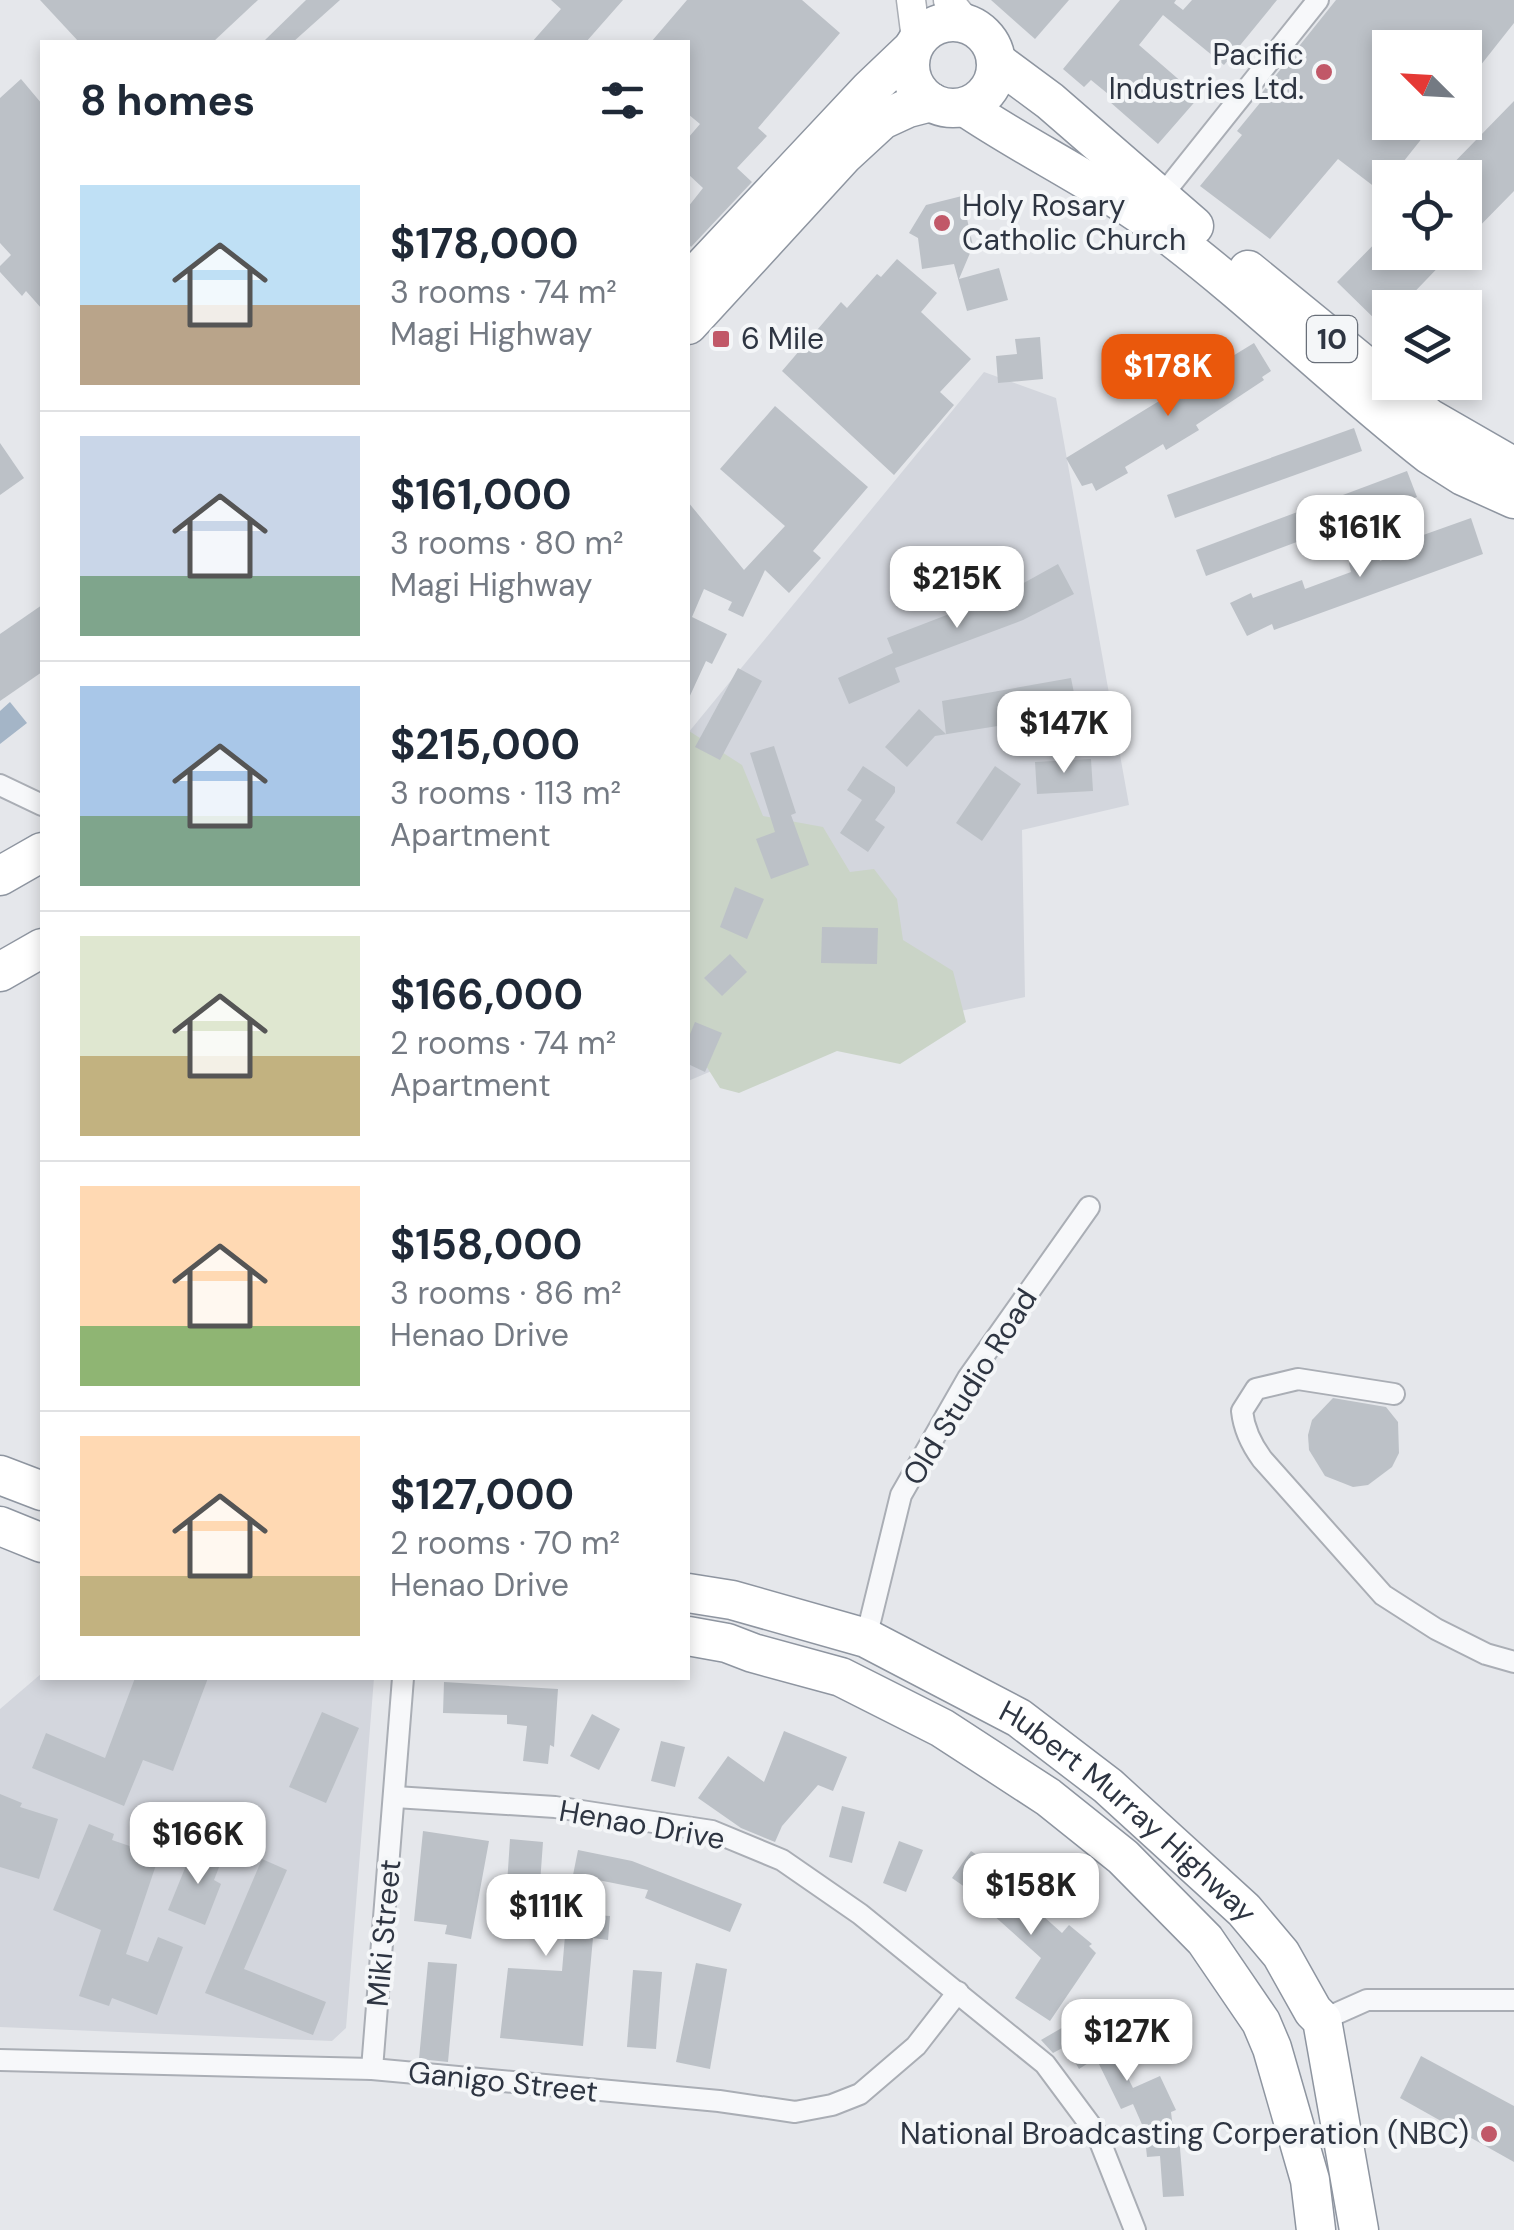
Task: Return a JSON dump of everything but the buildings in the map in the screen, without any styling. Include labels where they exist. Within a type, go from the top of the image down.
[{"type":"highway","points":[[690,277],[914,44],[959,12],[984,34],[996,61],[995,76],[988,90],[948,104],[908,108],[882,120],[844,155],[690,323]]},
{"type":"highway","points":[[914,44],[911,76],[916,89],[948,104]]},
{"type":"highway","name":"10","points":[[996,61],[1050,101],[1160,198],[1429,418],[1514,467]]},
{"type":"highway","name":"10","points":[[948,104],[1068,167],[1166,232],[1430,455],[1462,476],[1514,500]]},
{"type":"highway","points":[[0,876],[40,853]]},
{"type":"highway","points":[[0,972],[40,949]]},
{"type":"highway","points":[[0,1475],[40,1490]]},
{"type":"highway","points":[[0,1526],[40,1541]]},
{"type":"highway","name":"Hubert Murray Highway","points":[[690,1593],[732,1600],[866,1638],[1019,1718],[1108,1786],[1244,1910],[1281,1954],[1312,2010],[1322,2020],[1358,2230]]},
{"type":"highway","name":"Hubert Murray Highway","points":[[690,1636],[841,1676],[942,1728],[1048,1797],[1123,1856],[1206,1940],[1260,2022],[1272,2048],[1310,2180],[1316,2230]]},
{"type":"highway","points":[[1310,2180],[1288,2038],[1296,2026],[1322,2020]]},
{"type":"main road","points":[[911,0],[914,44]]},
{"type":"street","points":[[1160,198],[1318,0]]},
{"type":"street","points":[[0,784],[40,803]]},
{"type":"street","name":"Old Studio Road","points":[[866,1638],[901,1495],[968,1378],[1090,1207]]},
{"type":"street","points":[[1394,1394],[1298,1379],[1286,1381],[1256,1389],[1242,1411],[1243,1422],[1262,1459],[1383,1595],[1436,1629],[1486,1654],[1514,1662]]},
{"type":"street","name":"Miki Street","points":[[372,2069],[403,1680]]},
{"type":"street","name":"Henao Drive","points":[[395,1797],[555,1808],[712,1832],[782,1860],[860,1914],[1046,2064],[1097,2134],[1136,2230]]},
{"type":"street","name":"Ganigo Street","points":[[0,2060],[372,2069],[719,2101],[795,2112],[832,2105],[860,2094],[916,2046],[958,1992]]},
{"type":"street","points":[[1322,2020],[1367,2000],[1514,2000]]},
{"type":"shaded area","points":[[984,372],[1056,398],[1129,805],[1022,830],[1025,997],[740,1059],[690,1080],[690,731]]},
{"type":"shaded area","points":[[690,732],[742,765],[763,816],[823,827],[850,872],[874,869],[897,899],[903,940],[953,971],[966,1022],[900,1064],[837,1051],[739,1093],[720,1088],[690,1040]]},
{"type":"shaded area","points":[[40,1675],[40,1680],[374,1680],[346,2028],[332,2041],[0,2027],[0,1709]]},
{"type":"water","points":[[10,702],[27,723],[0,744],[0,711]]},
{"type":"place","name":"Pacific Industries Ltd.","points":[[1324,72]]},
{"type":"place","name":"Holy Rosary Catholic Church","points":[[942,223]]},
{"type":"place","name":"6 Mile","points":[[721,339]]},
{"type":"place","name":"National Broadcasting Corperation (NBC)","points":[[1489,2134]]}]
